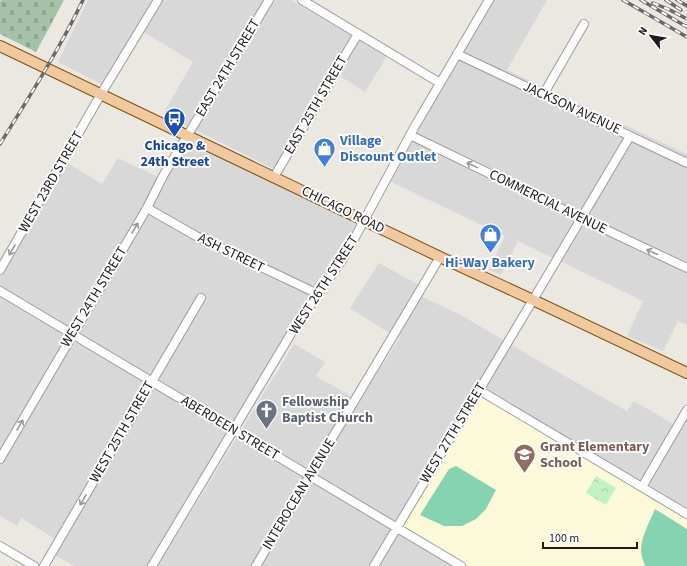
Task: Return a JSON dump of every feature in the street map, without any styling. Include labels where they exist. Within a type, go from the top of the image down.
[{"type":"main road","name":"CHICAGO ROAD","points":[[0,46],[440,257],[687,373]]},
{"type":"street","name":"WEST 23RD STREET","points":[[0,270],[101,94],[158,0]]},
{"type":"street","name":"EAST 24TH STREET","points":[[188,136],[268,0]]},
{"type":"street","points":[[302,0],[440,84]]},
{"type":"street","name":"WEST 26TH STREET","points":[[152,566],[292,332],[342,260],[410,135],[489,0]]},
{"type":"street","points":[[543,95],[584,24]]},
{"type":"street","name":"EAST 25TH STREET","points":[[274,177],[358,34]]},
{"type":"street","name":"JACKSON AVENUE","points":[[457,54],[687,163]]},
{"type":"street","name":"COMMERCIAL AVENUE","points":[[410,135],[687,268]]},
{"type":"street","name":"WEST 24TH STREET","points":[[0,459],[147,208],[163,176],[188,136]]},
{"type":"street","name":"WEST 27TH STREET","points":[[374,566],[630,136]]},
{"type":"street","name":"ASH STREET","points":[[147,208],[196,236],[318,294]]},
{"type":"street","name":"INTEROCEAN AVENUE","points":[[256,566],[440,257]]},
{"type":"street","name":"ABERDEEN STREET","points":[[0,291],[461,566]]},
{"type":"street","name":"WEST 25TH STREET","points":[[44,566],[201,298]]},
{"type":"street","points":[[479,390],[687,514]]},
{"type":"street","points":[[642,487],[687,410]]},
{"type":"street","points":[[0,546],[34,566]]},
{"type":"shaded area","points":[[88,0],[291,0],[387,56],[365,92],[332,71],[274,169],[163,114],[193,62],[137,28],[103,85],[58,62]]},
{"type":"shaded area","points":[[494,0],[547,0],[507,70],[687,154],[687,325],[678,321],[663,351],[627,336],[643,301],[518,241],[501,275],[489,270],[505,236],[389,181]]},
{"type":"shaded area","points":[[189,143],[358,223],[341,252],[301,310],[150,566],[75,566],[54,555],[60,542],[21,518],[17,526],[0,516],[0,259],[60,158],[102,184],[118,158],[164,180]]},
{"type":"shaded area","points":[[379,263],[419,285],[414,293],[461,315],[627,411],[634,401],[682,429],[687,422],[687,566],[158,566],[294,344],[325,362],[316,376],[359,401],[399,339],[350,308]]},
{"type":"shaded area","name":"Grant Elementary School","points":[[480,395],[687,518],[687,566],[468,566],[401,526]]},
{"type":"green space","points":[[1,0],[64,0],[36,52],[0,34]]},
{"type":"green space","points":[[456,466],[496,490],[486,509],[476,519],[462,526],[444,526],[420,515],[449,469]]},
{"type":"green space","points":[[596,476],[616,488],[606,505],[586,493]]},
{"type":"green space","points":[[655,509],[687,529],[687,566],[645,566],[641,554],[641,545]]},
{"type":"railway","points":[[0,144],[54,55],[83,0]]},
{"type":"railway","points":[[623,0],[687,37]]},
{"type":"railway","points":[[641,0],[687,27]]},
{"type":"railway","points":[[666,0],[681,10]]},
{"type":"railway","points":[[677,0],[687,6]]},
{"type":"railway","points":[[653,3],[687,19]]},
{"type":"place","name":"Chicago & 24th Street","points":[[175,138]]},
{"type":"place","name":"Village Discount Outlet","points":[[325,168]]},
{"type":"place","name":"Hi-Way Bakery","points":[[490,254]]},
{"type":"place","name":"Fellowship Baptist Church","points":[[266,430]]},
{"type":"place","name":"Grant Elementary School","points":[[524,474]]}]
